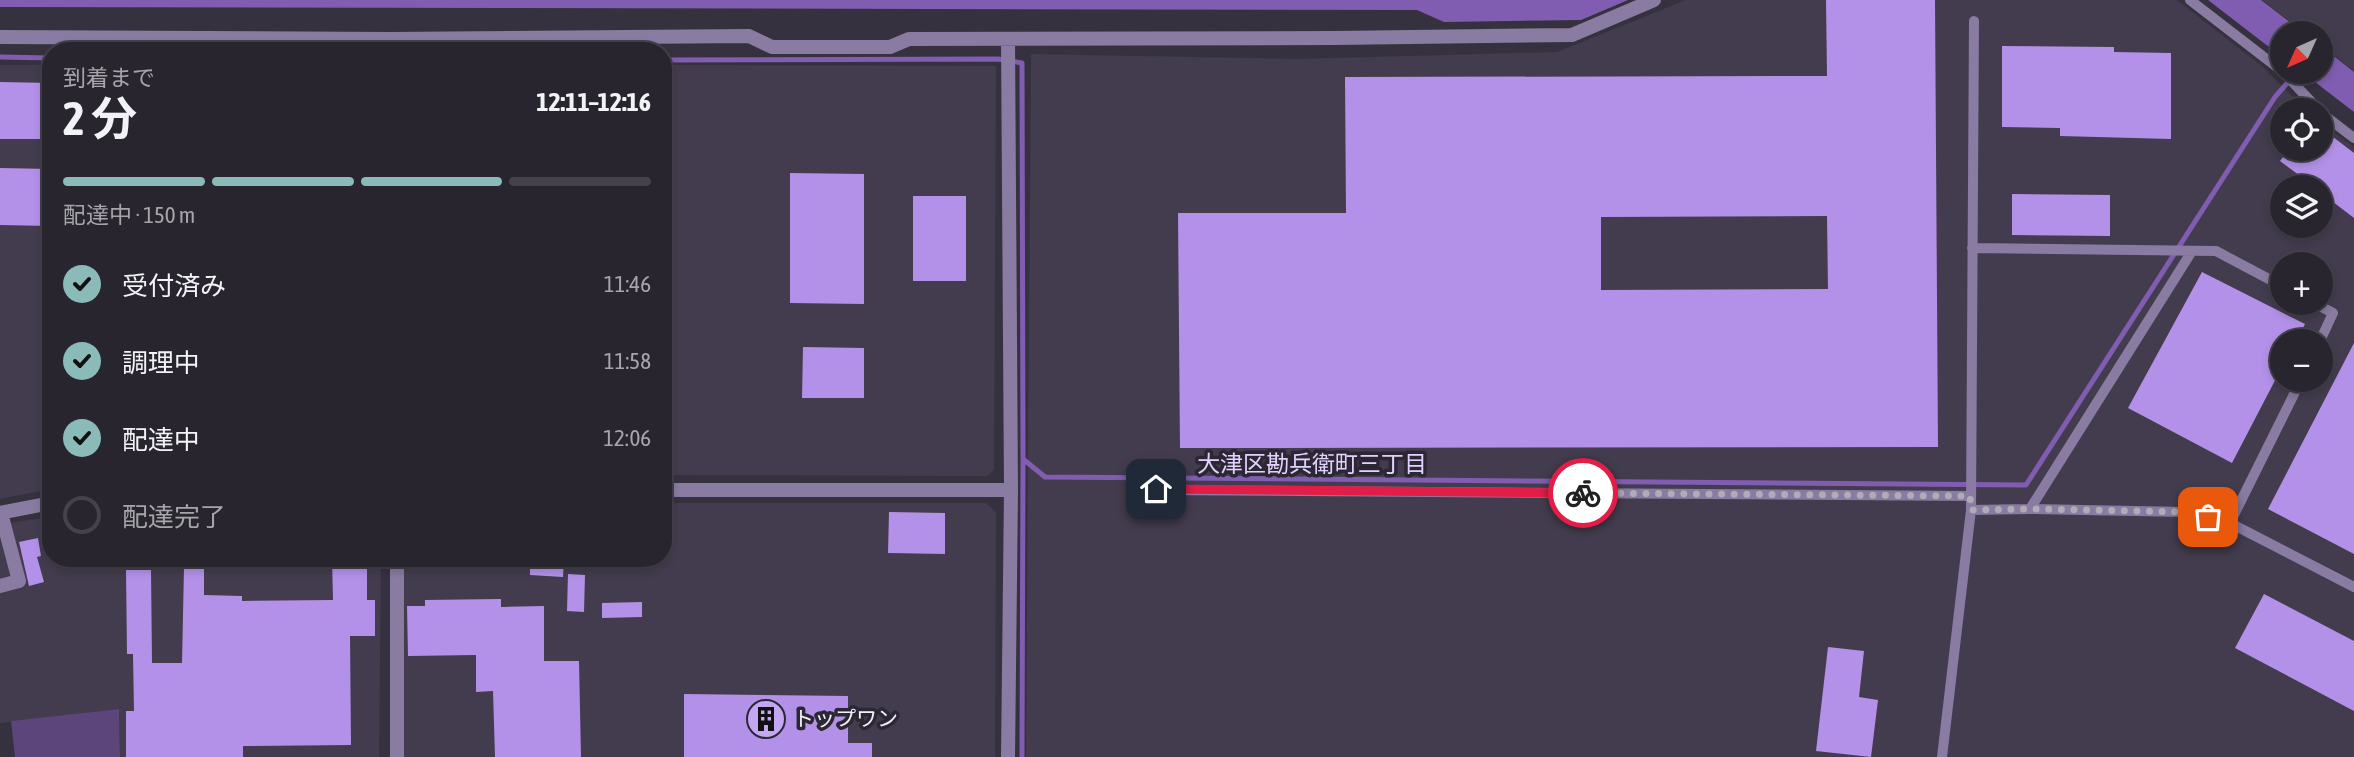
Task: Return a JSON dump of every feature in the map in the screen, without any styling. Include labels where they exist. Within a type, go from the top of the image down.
[{"type":"street","points":[[510,42],[749,36],[772,47],[890,47],[909,39],[1572,35],[1654,0]]},
{"type":"street","points":[[0,37],[244,42]]},
{"type":"street","points":[[1008,39],[1008,757]]},
{"type":"street","points":[[672,490],[1010,490]]},
{"type":"street","points":[[0,586],[19,581],[0,513],[42,505]]},
{"type":"street","points":[[397,567],[397,757]]},
{"type":"lane","points":[[2190,0],[2270,62]]},
{"type":"lane","points":[[1942,757],[1971,510],[1974,21]]},
{"type":"lane","points":[[2294,84],[2308,98]]},
{"type":"lane","points":[[2333,121],[2354,138]]},
{"type":"lane","points":[[1972,248],[2216,251],[2270,280]]},
{"type":"lane","points":[[2030,509],[2192,251]]},
{"type":"lane","points":[[2230,523],[2295,392]]},
{"type":"lane","points":[[1156,489],[1970,496]]},
{"type":"lane","points":[[1971,510],[2186,512],[2230,523],[2354,587]]},
{"type":"shaded area","points":[[0,0],[1628,0],[1581,20],[1444,22],[1417,10],[0,7]]},
{"type":"shaded area","points":[[1686,0],[2177,0],[2263,67],[2270,74],[2270,84],[2280,84],[2294,98],[2270,98],[2270,161],[2333,161],[2333,132],[2354,147],[2354,757],[1026,757],[1031,54],[1299,59],[1557,52]]},
{"type":"shaded area","points":[[2208,0],[2261,0],[2288,21],[2270,21],[2270,48]]},
{"type":"shaded area","points":[[2262,0],[2354,0],[2354,71],[2333,54],[2333,21],[2289,21]]},
{"type":"shaded area","points":[[2333,55],[2354,72],[2354,112],[2318,84],[2333,84]]},
{"type":"shaded area","points":[[0,65],[42,65],[42,491],[0,499]]},
{"type":"shaded area","points":[[672,65],[996,66],[994,470],[987,476],[672,475]]},
{"type":"shaded area","points":[[672,503],[986,503],[996,512],[995,757],[404,757],[404,567],[672,567]]},
{"type":"shaded area","points":[[42,518],[42,567],[381,567],[379,757],[120,757],[119,709],[0,723],[0,524]]},
{"type":"shaded area","points":[[119,709],[120,757],[15,757],[11,721]]},
{"type":"building","points":[[1826,0],[1935,0],[1938,447],[1180,448],[1178,213],[1346,213],[1345,77],[1827,76]],"holes":[[[1827,216],[1828,289],[1601,290],[1601,217]]]},
{"type":"building","points":[[2002,46],[2114,47],[2114,52],[2171,53],[2171,139],[2060,136],[2060,128],[2002,127]]},
{"type":"building","points":[[0,82],[42,83],[42,139],[0,139]]},
{"type":"building","points":[[2333,137],[2354,153],[2354,218],[2333,202],[2333,175],[2299,175],[2280,161],[2333,161]]},
{"type":"building","points":[[0,168],[42,169],[42,226],[0,225]]},
{"type":"building","points":[[790,173],[864,174],[864,304],[790,303]]},
{"type":"building","points":[[2012,194],[2110,195],[2110,236],[2012,235]]},
{"type":"building","points":[[913,196],[966,196],[966,281],[913,281]]},
{"type":"building","points":[[2202,272],[2270,306],[2270,315],[2287,315],[2305,324],[2302,329],[2270,329],[2270,390],[2232,463],[2128,408]]},
{"type":"building","points":[[2354,343],[2354,554],[2268,509],[2329,392],[2333,392],[2333,384]]},
{"type":"building","points":[[803,347],[864,348],[864,398],[802,398]]},
{"type":"building","points":[[889,512],[945,513],[945,554],[888,553]]},
{"type":"building","points":[[38,538],[41,556],[37,557],[44,582],[29,586],[19,542]]},
{"type":"building","points":[[184,567],[204,568],[204,595],[242,596],[242,601],[333,600],[332,567],[367,567],[367,600],[375,600],[375,636],[350,636],[351,745],[243,746],[243,757],[126,757],[126,711],[134,711],[133,654],[127,654],[126,570],[151,570],[152,663],[182,663]]},
{"type":"building","points":[[530,567],[564,567],[563,577],[530,575]]},
{"type":"building","points":[[568,574],[585,575],[584,612],[567,611]]},
{"type":"building","points":[[2264,594],[2354,641],[2354,711],[2235,648]]},
{"type":"building","points":[[501,599],[501,607],[544,606],[544,661],[579,661],[581,757],[495,757],[493,691],[476,692],[476,655],[408,656],[407,606],[425,606],[425,600]]},
{"type":"building","points":[[642,602],[642,617],[602,618],[602,603]]},
{"type":"building","points":[[1828,647],[1864,651],[1859,697],[1878,700],[1871,757],[1816,751]]},
{"type":"building","name":"トップワン","points":[[684,694],[848,696],[848,743],[872,743],[872,757],[684,757]]},
{"type":"waterway","points":[[0,57],[42,58]]},
{"type":"waterway","points":[[672,60],[998,59],[1022,63],[1023,459],[1045,477],[2026,485],[2275,97],[2286,84]]},
{"type":"waterway","points":[[1022,757],[1023,459]]},
{"type":"way so far","points":[[1583,493],[1970,496],[1971,510],[2186,512],[2208,517]]},
{"type":"place","name":"トップワン","points":[[766,719]]},
{"type":"district","name":"大津区勘兵衛町三丁目","points":[[1312,464]]},
{"type":"route","points":[[1156,489],[1583,493]]}]
